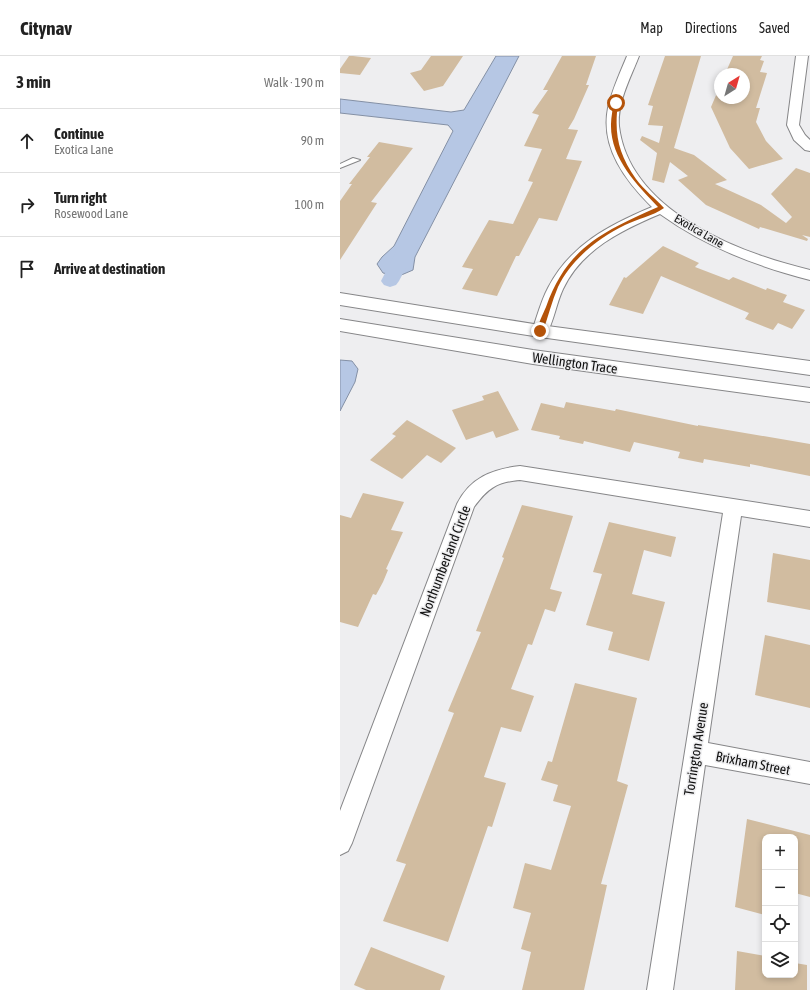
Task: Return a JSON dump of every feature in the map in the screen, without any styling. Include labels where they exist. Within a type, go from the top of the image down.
[{"type":"street","name":"Exotica Lane","points":[[633,56],[614,108],[613,126],[616,143],[626,168],[634,180],[662,208],[703,236],[766,263],[810,275]]},
{"type":"street","points":[[802,56],[793,125],[799,137],[810,146]]},
{"type":"street","points":[[540,331],[555,288],[565,271],[578,255],[603,235],[622,224],[662,208]]},
{"type":"street","name":"Wellington Trace","points":[[340,299],[540,331],[810,368]]},
{"type":"street","name":"Wellington Trace","points":[[340,325],[533,357],[810,395]]},
{"type":"street","name":"Northumberland Circle","points":[[340,843],[466,504],[479,486],[491,479],[505,474],[520,473],[810,519]]},
{"type":"street","name":"Torrington Avenue","points":[[660,990],[733,507]]},
{"type":"street","name":"Brixham Street","points":[[696,752],[810,773]]},
{"type":"lane","points":[[340,166],[356,160]]},
{"type":"water","points":[[496,56],[519,56],[415,257],[413,270],[399,276],[383,273],[377,264],[394,246],[453,131],[448,125],[340,113],[340,99],[451,112],[464,110]]},
{"type":"water","points":[[340,360],[352,361],[358,369],[355,382],[340,411]]},
{"type":"building","points":[[349,56],[371,58],[360,75],[340,73],[340,69]]},
{"type":"building","points":[[431,56],[463,56],[443,86],[424,91],[410,73],[421,70]]},
{"type":"building","points":[[562,56],[596,56],[586,85],[589,85],[568,129],[578,130],[566,159],[582,161],[557,221],[539,218],[519,256],[516,256],[497,296],[462,289],[473,269],[462,267],[489,220],[513,224],[533,182],[528,181],[542,149],[524,146],[539,115],[532,113],[548,90],[543,90]]},
{"type":"building","points":[[665,56],[701,56],[674,148],[694,155],[727,180],[715,184],[761,205],[786,223],[792,217],[771,194],[796,168],[810,173],[810,237],[802,235],[808,239],[807,241],[760,227],[759,229],[706,205],[678,180],[688,176],[670,162],[664,183],[652,180],[657,153],[640,140],[642,136],[659,143],[663,126],[648,125],[653,106],[648,105]]},
{"type":"building","points":[[733,56],[762,56],[760,60],[764,61],[760,72],[767,73],[756,108],[760,108],[756,122],[766,141],[783,159],[749,169],[730,148],[711,107],[714,100],[714,104],[750,104],[750,68],[728,68]]},
{"type":"building","points":[[379,142],[413,148],[371,202],[377,203],[340,260],[340,201],[352,184],[349,184],[370,157],[367,157]]},
{"type":"building","points":[[663,246],[699,263],[695,267],[729,280],[733,277],[766,290],[767,288],[787,295],[783,302],[805,310],[792,329],[778,323],[773,330],[745,319],[749,313],[661,276],[643,314],[609,305],[624,277],[626,278]]},
{"type":"building","points":[[498,391],[519,430],[496,438],[493,431],[466,440],[452,410],[484,400],[482,396]]},
{"type":"building","points":[[566,402],[615,411],[616,409],[698,426],[810,444],[810,476],[750,464],[750,467],[704,459],[703,463],[678,458],[680,452],[634,442],[630,452],[584,441],[583,444],[559,439],[560,436],[531,430],[541,403],[564,408]]},
{"type":"building","points":[[407,420],[456,448],[441,463],[427,455],[402,479],[370,460],[396,436],[392,434]]},
{"type":"building","points":[[363,493],[404,502],[391,530],[403,532],[386,569],[388,570],[383,582],[376,595],[373,594],[358,627],[340,622],[340,515],[351,518]]},
{"type":"building","points":[[522,505],[573,516],[550,589],[562,592],[555,612],[545,609],[532,645],[528,644],[511,689],[534,696],[521,732],[501,727],[484,777],[506,783],[492,827],[488,826],[448,942],[383,921],[406,864],[396,861],[454,713],[448,711],[481,632],[476,631],[504,558],[502,557]]},
{"type":"building","points":[[609,522],[676,537],[671,557],[644,550],[632,594],[665,602],[649,661],[608,650],[613,632],[586,625],[602,574],[593,572]]},
{"type":"building","points":[[773,553],[810,560],[810,610],[767,602]]},
{"type":"building","points":[[765,635],[810,645],[810,708],[755,695]]},
{"type":"building","points":[[575,683],[637,698],[617,781],[628,785],[601,884],[607,885],[584,990],[522,990],[531,952],[521,949],[531,913],[513,908],[525,863],[551,870],[571,806],[553,801],[558,785],[541,780],[548,761],[552,762]]},
{"type":"building","points":[[747,819],[810,835],[810,897],[798,894],[798,834],[762,834],[762,914],[735,907]]},
{"type":"building","points":[[371,947],[445,976],[440,990],[366,990],[354,985]]},
{"type":"building","points":[[737,951],[762,955],[762,978],[798,978],[798,964],[807,965],[807,990],[735,990]]},
{"type":"waterway","points":[[390,281],[406,250]]},
{"type":"route","points":[[540,331],[555,288],[565,271],[578,255],[603,235],[622,224],[662,208],[634,180],[626,168],[618,150],[613,126],[614,108],[616,103]]}]
